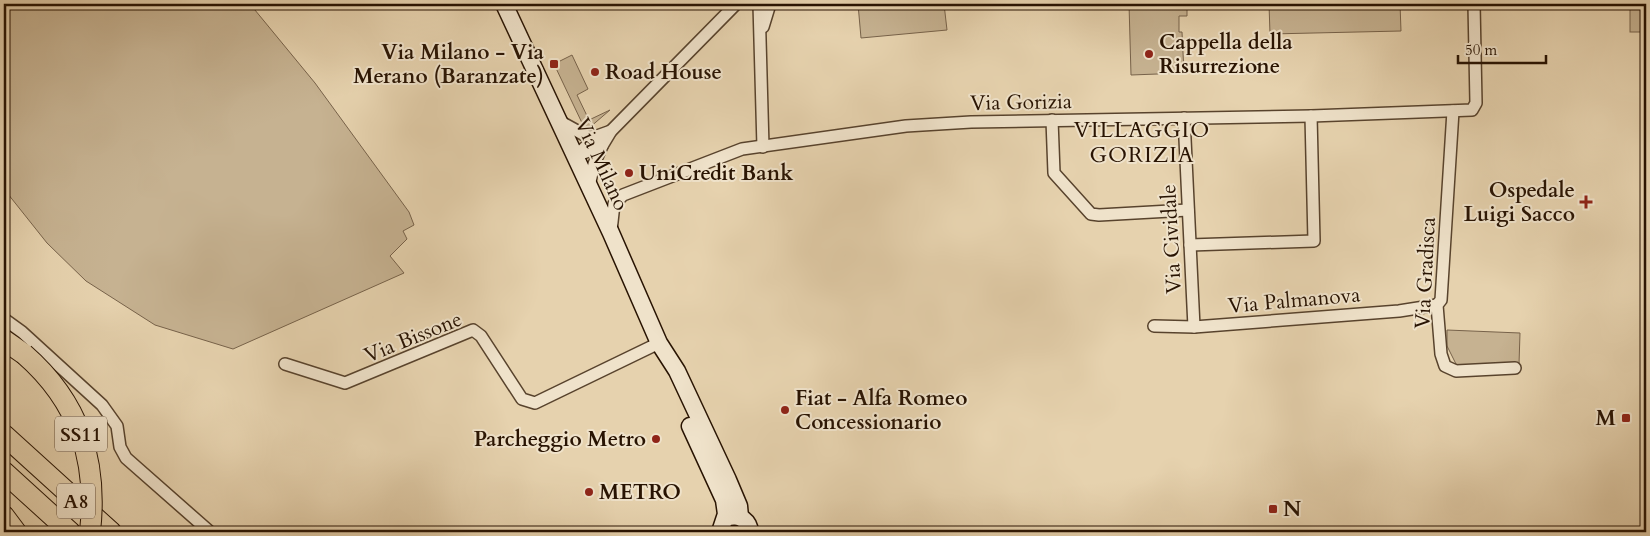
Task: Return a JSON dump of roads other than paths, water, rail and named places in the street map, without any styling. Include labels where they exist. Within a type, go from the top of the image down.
[{"type":"highway","name":"SS11","points":[[4,340],[24,354],[47,375],[71,409],[86,448],[91,479],[90,532]]},
{"type":"highway","name":"A8","points":[[4,435],[111,532]]},
{"type":"highway","name":"A8","points":[[4,472],[70,532]]},
{"type":"main road","name":"Via Milano","points":[[504,4],[588,188],[611,233],[659,342],[677,371],[724,471],[739,506],[740,517],[748,524],[750,532]]},
{"type":"main road","name":"Via Milano","points":[[659,342],[662,362],[724,500],[726,514],[722,527]]},
{"type":"main road","points":[[722,527],[732,516],[740,517]]},
{"type":"street","points":[[575,156],[600,141],[611,131],[736,4]]},
{"type":"street","points":[[758,4],[761,34],[763,147]]},
{"type":"street","points":[[761,34],[770,4]]},
{"type":"street","name":"Via Gorizia","points":[[611,233],[614,204],[623,195],[742,149],[906,126],[1052,120],[1311,116],[1472,110],[1476,103],[1474,4]]},
{"type":"street","name":"Via Gradisca","points":[[1452,111],[1440,300],[1438,305],[1441,354],[1446,366],[1456,371],[1515,368]]},
{"type":"street","points":[[1190,245],[1314,241],[1311,116]]},
{"type":"street","name":"Via Cividale","points":[[1184,118],[1194,327]]},
{"type":"street","points":[[1052,120],[1054,173],[1091,214],[1188,210]]},
{"type":"street","points":[[559,121],[588,137],[600,141]]},
{"type":"street","points":[[588,188],[600,141]]},
{"type":"street","name":"Via Palmanova","points":[[1154,326],[1194,327],[1399,311],[1438,305]]},
{"type":"street","points":[[4,319],[22,332],[102,406],[117,426],[120,447],[126,458],[210,532]]},
{"type":"street","name":"Via Bissone","points":[[285,364],[345,384],[473,330],[481,336],[522,399],[535,403],[659,342]]},
{"type":"place","name":"Cappella della Risurrezione","points":[[1149,54]]},
{"type":"place","name":"Via Milano - Via Merano (Baranzate)","points":[[554,64]]},
{"type":"place","name":"Road House","points":[[595,72]]},
{"type":"place","name":"UniCredit Bank","points":[[629,173]]},
{"type":"place","name":"Ospedale Luigi Sacco","points":[[1586,202]]},
{"type":"place","name":"Fiat - Alfa Romeo Concessionario","points":[[785,410]]},
{"type":"place","name":"M","points":[[1626,418]]},
{"type":"place","name":"Parcheggio Metro","points":[[656,439]]},
{"type":"place","name":"METRO","points":[[589,492]]},
{"type":"place","name":"N","points":[[1273,509]]},
{"type":"district","name":"VILLAGGIO GORIZIA","points":[[1142,142]]}]
